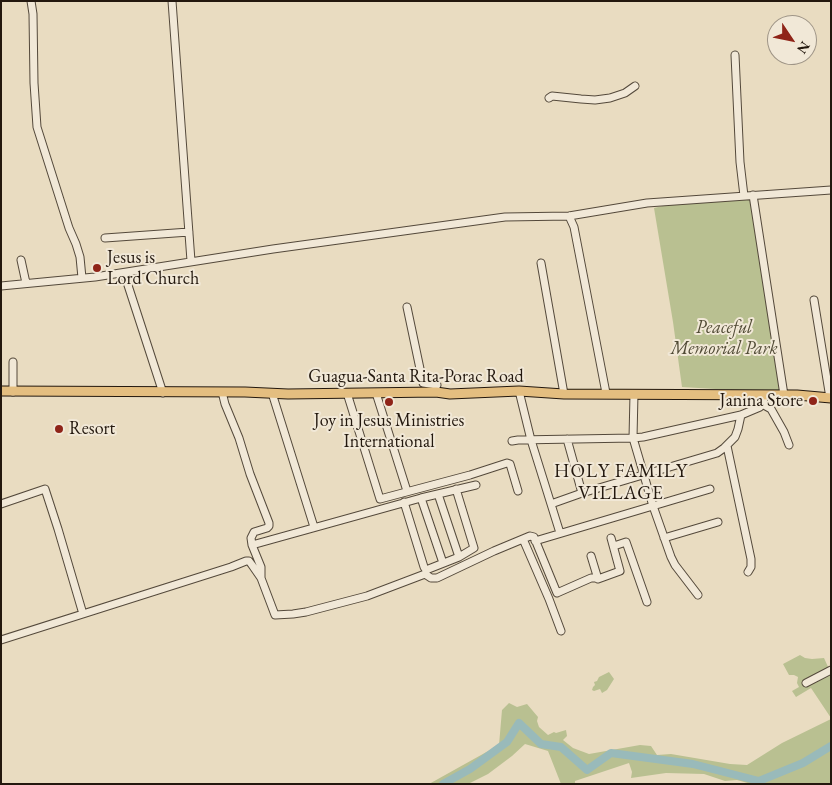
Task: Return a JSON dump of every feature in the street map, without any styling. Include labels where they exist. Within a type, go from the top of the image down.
[{"type":"main road","name":"Guagua-Santa Rita-Porac Road","points":[[1,391],[288,394],[436,392],[450,394],[520,391],[564,394],[784,395],[830,398]]},
{"type":"street","points":[[31,1],[37,127],[80,257],[82,278]]},
{"type":"street","points":[[172,1],[191,261]]},
{"type":"street","points":[[735,55],[740,162],[744,196]]},
{"type":"street","points":[[549,98],[552,96],[595,100],[610,98],[625,94],[635,86]]},
{"type":"street","points":[[1,286],[124,273],[191,261],[506,217],[569,216],[647,203],[831,190]]},
{"type":"street","points":[[753,195],[784,395]]},
{"type":"street","points":[[569,216],[574,227],[606,393]]},
{"type":"street","points":[[105,238],[189,232]]},
{"type":"street","points":[[21,260],[26,284]]},
{"type":"street","points":[[541,263],[564,394]]},
{"type":"street","points":[[124,273],[163,393]]},
{"type":"street","points":[[814,300],[830,398]]},
{"type":"street","points":[[407,307],[423,383],[437,385]]},
{"type":"street","points":[[13,362],[13,392]]},
{"type":"street","points":[[520,391],[531,440],[560,533]]},
{"type":"street","points":[[222,392],[269,523],[267,528],[254,532],[251,538],[252,545],[262,566],[261,578]]},
{"type":"street","points":[[272,393],[314,527]]},
{"type":"street","points":[[347,393],[380,499],[509,463],[518,491]]},
{"type":"street","points":[[376,393],[407,491]]},
{"type":"street","points":[[634,394],[633,438],[653,506],[675,565],[698,595]]},
{"type":"street","points":[[512,441],[643,437],[741,415],[758,408],[766,395]]},
{"type":"street","points":[[762,404],[771,409],[789,445]]},
{"type":"street","points":[[551,504],[719,452],[733,440],[737,433],[741,415]]},
{"type":"street","points":[[567,439],[582,493]]},
{"type":"street","points":[[727,446],[751,559],[751,567],[748,572]]},
{"type":"street","points":[[252,545],[404,502],[476,485]]},
{"type":"street","points":[[1,504],[45,489],[83,614]]},
{"type":"street","points":[[404,502],[425,569],[428,569],[459,557],[475,547],[456,489]]},
{"type":"street","points":[[535,541],[710,489]]},
{"type":"street","points":[[438,494],[459,557]]},
{"type":"street","points":[[421,498],[443,563]]},
{"type":"street","points":[[664,538],[718,522]]},
{"type":"street","points":[[1,640],[231,567],[246,560],[249,561],[261,578],[275,615],[293,614],[367,596],[425,574],[431,578],[437,578],[494,551],[533,536],[557,593],[591,578],[598,579],[620,571],[611,538]]},
{"type":"street","points":[[522,539],[549,598],[561,631]]},
{"type":"street","points":[[614,546],[626,542],[647,602]]},
{"type":"street","points":[[591,556],[598,579]]},
{"type":"street","points":[[252,565],[259,559]]},
{"type":"street","points":[[806,683],[831,670]]},
{"type":"green space","name":"Peaceful Memorial Park","points":[[750,198],[782,393],[682,387],[654,208],[671,204]]},
{"type":"green space","points":[[800,655],[812,659],[824,658],[829,669],[831,668],[831,718],[811,688],[796,697],[792,691],[799,687],[797,683],[798,677],[789,675],[783,664]]},
{"type":"green space","points":[[609,672],[614,679],[607,690],[602,693],[600,689],[592,690],[595,685],[594,682]]},
{"type":"green space","points":[[509,703],[517,707],[527,704],[538,717],[539,727],[548,735],[566,730],[567,736],[563,740],[573,748],[589,754],[640,745],[651,746],[657,755],[671,754],[747,765],[782,743],[831,719],[831,784],[751,784],[737,780],[725,781],[704,774],[666,773],[631,778],[632,772],[629,763],[575,781],[575,784],[561,784],[548,751],[525,744],[488,774],[468,784],[429,784],[499,745],[502,710]]},
{"type":"waterway","points":[[443,784],[470,769],[507,742],[519,723],[541,744],[561,747],[587,770],[611,753],[693,764],[759,781],[803,763],[831,746]]},
{"type":"place","name":"Jesus is Lord Church","points":[[97,268]]},
{"type":"place","name":"Janina Store","points":[[813,401]]},
{"type":"place","name":"Joy in Jesus Ministries International","points":[[389,402]]},
{"type":"place","name":"Resort","points":[[59,429]]},
{"type":"district","name":"HOLY FAMILY VILLAGE","points":[[621,483]]}]
